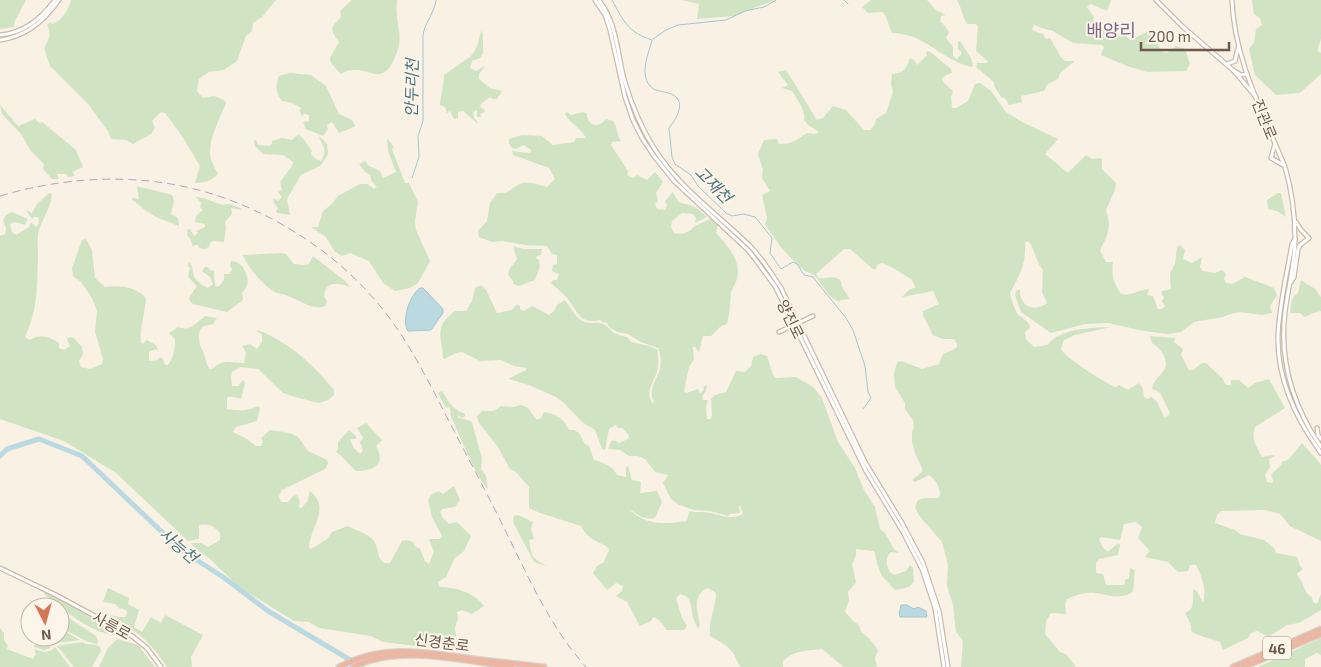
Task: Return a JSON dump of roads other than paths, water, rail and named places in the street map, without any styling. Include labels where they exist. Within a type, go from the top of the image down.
[{"type":"highway","name":"46","points":[[1233,667],[1321,629]]},
{"type":"highway","name":"46","points":[[1244,667],[1321,634]]},
{"type":"highway","name":"신경춘로","points":[[340,667],[376,653],[410,650],[512,667]]},
{"type":"highway","name":"신경춘로","points":[[353,667],[383,658],[406,655],[486,662]]},
{"type":"highway","name":"신경춘로","points":[[492,663],[544,667]]},
{"type":"main road","points":[[0,35],[18,31],[30,25],[55,0]]},
{"type":"main road","points":[[0,40],[13,37],[31,28],[50,13],[59,0]]},
{"type":"main road","name":"양진로","points":[[595,0],[605,16],[610,30],[625,97],[642,138],[674,181],[749,250],[775,286],[866,471],[903,532],[922,569],[935,608],[944,667]]},
{"type":"main road","name":"양진로","points":[[599,0],[606,8],[615,32],[624,77],[635,114],[654,149],[682,184],[741,238],[764,263],[781,288],[865,462],[902,523],[923,563],[939,611],[948,667]]},
{"type":"main road","points":[[1156,0],[1183,27],[1227,64],[1247,89],[1257,98]]},
{"type":"main road","name":"진관로","points":[[1232,0],[1233,20],[1238,47],[1289,183],[1295,220],[1295,239],[1282,340],[1288,378],[1302,416],[1321,447]]},
{"type":"main road","points":[[1227,64],[1235,61],[1238,47]]},
{"type":"main road","points":[[1234,71],[1247,74]]},
{"type":"main road","points":[[1275,143],[1271,158],[1284,166]]},
{"type":"main road","points":[[1289,284],[1294,277],[1298,249],[1309,238],[1295,220]]},
{"type":"main road","name":"진관로","points":[[1295,239],[1292,244],[1282,302],[1279,348],[1285,385],[1296,414],[1304,430],[1321,453]]},
{"type":"main road","points":[[780,332],[813,316]]},
{"type":"main road","points":[[1317,428],[1321,440]]},
{"type":"main road","name":"사릉로","points":[[0,568],[56,595],[132,636],[147,648],[160,667]]},
{"type":"water","points":[[420,288],[423,288],[443,309],[443,313],[431,330],[408,331],[406,314],[413,296]]},
{"type":"water","points":[[901,605],[907,605],[914,609],[918,607],[926,611],[927,617],[900,617]]},
{"type":"waterway","name":"안두리천","points":[[412,178],[419,157],[418,136],[423,121],[423,35],[436,0]]},
{"type":"waterway","name":"고재천","points":[[612,0],[627,25],[632,30],[652,40],[645,69],[645,75],[650,86],[656,90],[674,95],[678,99],[678,113],[669,128],[672,157],[675,164],[691,175],[698,186],[726,213],[732,216],[744,214],[755,217],[772,238],[770,253],[781,269],[793,262],[797,264],[804,275],[813,277],[846,318],[853,330],[865,366],[868,392],[871,398],[863,409]]},
{"type":"waterway","points":[[653,39],[666,30],[678,25],[726,20],[745,11],[764,7],[776,0]]},
{"type":"waterway","points":[[844,0],[848,4]]},
{"type":"waterway","name":"사능천","points":[[0,456],[7,449],[39,439],[82,456],[181,550],[223,577],[268,611],[362,667]]},
{"type":"railway","points":[[0,196],[56,183],[85,180],[143,180],[171,184],[199,190],[249,208],[291,229],[330,257],[365,288],[401,334],[427,379],[541,602],[573,652],[586,667]]},
{"type":"district","name":"배양리","points":[[1111,30]]}]
